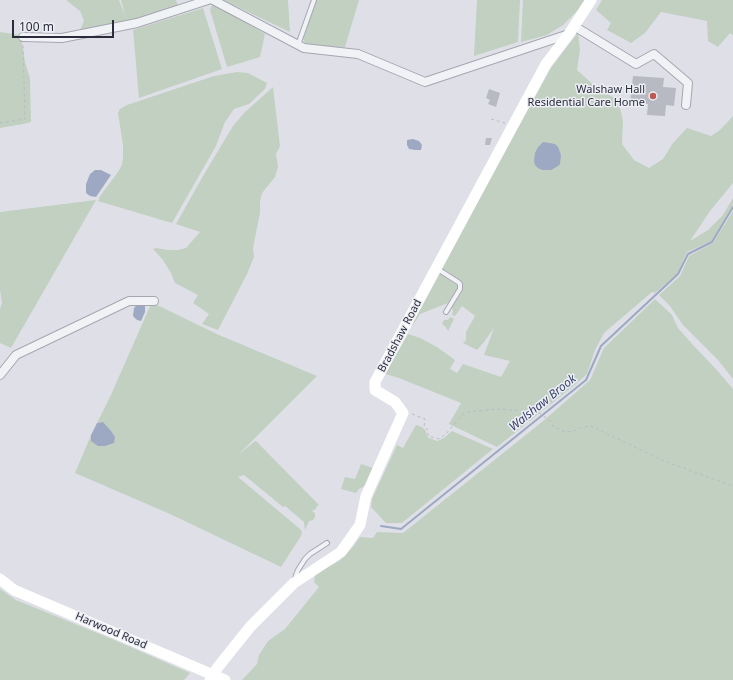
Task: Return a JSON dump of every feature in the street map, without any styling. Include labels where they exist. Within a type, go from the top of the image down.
[{"type":"street","points":[[23,36],[62,38],[138,23],[205,0]]},
{"type":"street","points":[[213,0],[304,48],[358,54],[425,82],[571,30],[636,64],[654,54],[688,83],[686,105]]},
{"type":"street","name":"Bradshaw Road","points":[[212,678],[218,667],[250,627],[294,583],[341,552],[360,525],[366,496],[403,413],[395,402],[375,390],[375,382],[546,64],[591,0]]},
{"type":"street","points":[[0,375],[16,355],[129,301],[154,301]]},
{"type":"street","name":"Harwood Road","points":[[1,581],[14,590],[212,678],[225,680]]},
{"type":"lane","points":[[298,45],[314,0]]},
{"type":"lane","points":[[436,268],[460,284],[460,289],[446,312]]},
{"type":"lane","points":[[294,583],[296,574],[305,559],[327,543]]},
{"type":"path","points":[[0,123],[25,119],[23,36]]},
{"type":"path","points":[[491,119],[502,121],[512,127]]},
{"type":"path","points":[[412,414],[425,420],[424,427],[428,430],[428,436],[439,439],[444,435],[445,436],[462,415],[468,412],[497,409],[538,412],[550,421],[552,425],[562,431],[572,432],[579,428],[591,426],[664,461],[733,486]]},
{"type":"green space","points":[[66,0],[119,0],[125,15],[121,0],[176,0],[179,8],[128,23],[79,32],[84,21],[80,11]]},
{"type":"green space","points":[[223,0],[288,0],[290,32]]},
{"type":"green space","points":[[316,0],[359,0],[345,47],[307,46],[303,39]]},
{"type":"green space","points":[[477,0],[520,0],[518,42],[474,56]]},
{"type":"green space","points":[[523,0],[585,0],[578,10],[563,25],[547,35],[521,42]]},
{"type":"green space","points":[[602,0],[733,0],[733,35],[730,33],[718,47],[708,41],[707,21],[661,12],[645,33],[631,43],[607,30],[611,23],[596,10]]},
{"type":"green space","points":[[212,5],[221,8],[265,34],[260,57],[227,67],[210,10]]},
{"type":"green space","points":[[203,8],[222,69],[139,98],[133,30]]},
{"type":"green space","points":[[0,32],[20,35],[25,62],[30,78],[31,122],[0,128]]},
{"type":"green space","points":[[578,32],[580,50],[577,70],[597,88],[618,100],[623,121],[622,144],[634,160],[649,168],[663,159],[673,143],[687,128],[711,136],[720,130],[733,116],[733,183],[710,211],[690,241],[708,230],[723,215],[733,198],[733,205],[712,241],[687,252],[677,274],[655,293],[652,292],[604,333],[595,350],[587,374],[497,447],[449,424],[461,403],[399,378],[385,374],[408,334],[420,338],[437,347],[455,360],[450,369],[457,373],[463,364],[501,377],[510,361],[484,355],[494,328],[477,350],[463,343],[466,340],[466,332],[475,316],[462,306],[455,316],[452,315],[452,307],[463,288],[462,282],[445,270],[442,275],[457,285],[457,289],[448,303],[420,314],[413,325],[411,323],[551,68]]},
{"type":"green space","points":[[237,72],[248,73],[267,83],[265,89],[249,104],[234,109],[225,122],[216,146],[172,223],[98,201],[122,165],[123,145],[118,113],[120,109],[127,105],[214,76]]},
{"type":"green space","points":[[273,87],[280,146],[276,154],[278,167],[275,177],[262,193],[260,213],[253,248],[254,257],[247,274],[218,330],[202,324],[209,314],[193,303],[198,295],[175,283],[163,260],[153,249],[178,250],[186,248],[200,232],[176,224],[233,126],[245,112]]},
{"type":"green space","points":[[96,200],[11,348],[0,343],[0,309],[2,303],[0,290],[0,212]]},
{"type":"green space","points":[[733,211],[733,379],[718,360],[683,325],[670,306],[659,295],[680,276],[689,256],[713,243]]},
{"type":"green space","points":[[655,299],[672,315],[678,328],[733,389],[733,680],[242,680],[257,664],[259,655],[268,641],[285,629],[319,587],[314,582],[315,574],[339,561],[353,547],[360,537],[373,538],[377,532],[403,533],[542,422],[590,380],[604,348]]},
{"type":"green space","points":[[151,304],[155,304],[219,335],[317,376],[238,455],[256,441],[319,505],[312,511],[315,513],[315,517],[313,520],[309,521],[305,530],[304,522],[285,506],[283,507],[244,475],[238,477],[302,532],[301,536],[281,567],[170,514],[75,473],[91,435],[91,441],[103,422],[97,423]]},
{"type":"green space","points":[[451,317],[454,319],[448,331],[442,324],[444,320]]},
{"type":"green space","points":[[416,425],[422,427],[426,431],[427,437],[437,441],[444,438],[452,431],[493,449],[402,523],[386,523],[371,507],[372,499],[397,445],[403,448]]},
{"type":"green space","points":[[361,464],[373,468],[365,486],[359,489],[356,493],[341,489],[345,477],[355,479]]},
{"type":"green space","points":[[0,589],[16,600],[190,673],[184,680],[0,680]]},
{"type":"water","points":[[413,139],[419,141],[422,145],[421,150],[409,149],[407,140]]},
{"type":"water","points":[[543,142],[555,144],[561,155],[560,164],[551,170],[542,170],[535,165],[535,153]]},
{"type":"water","points":[[95,170],[101,170],[111,175],[96,197],[90,196],[86,193],[86,184],[90,174]]},
{"type":"water","points":[[138,304],[145,306],[145,312],[141,321],[137,320],[133,316],[134,308]]},
{"type":"water","points":[[103,422],[115,437],[114,443],[105,446],[98,446],[91,441],[91,435],[97,423]]},
{"type":"building","name":"Walshaw Hall Residential Care Home","points":[[633,76],[664,78],[663,87],[676,88],[674,106],[666,105],[665,116],[647,115],[648,104],[630,104]]},
{"type":"building","points":[[489,89],[500,93],[496,107],[488,104],[490,100],[486,98]]},
{"type":"building","points":[[486,138],[492,138],[490,145],[485,145]]},
{"type":"waterway","name":"Walshaw Brook","points":[[381,526],[401,529],[586,380],[601,346],[678,274],[688,254],[712,242],[733,207]]},
{"type":"place","name":"Walshaw Hall Residential Care Home","points":[[653,96]]}]
